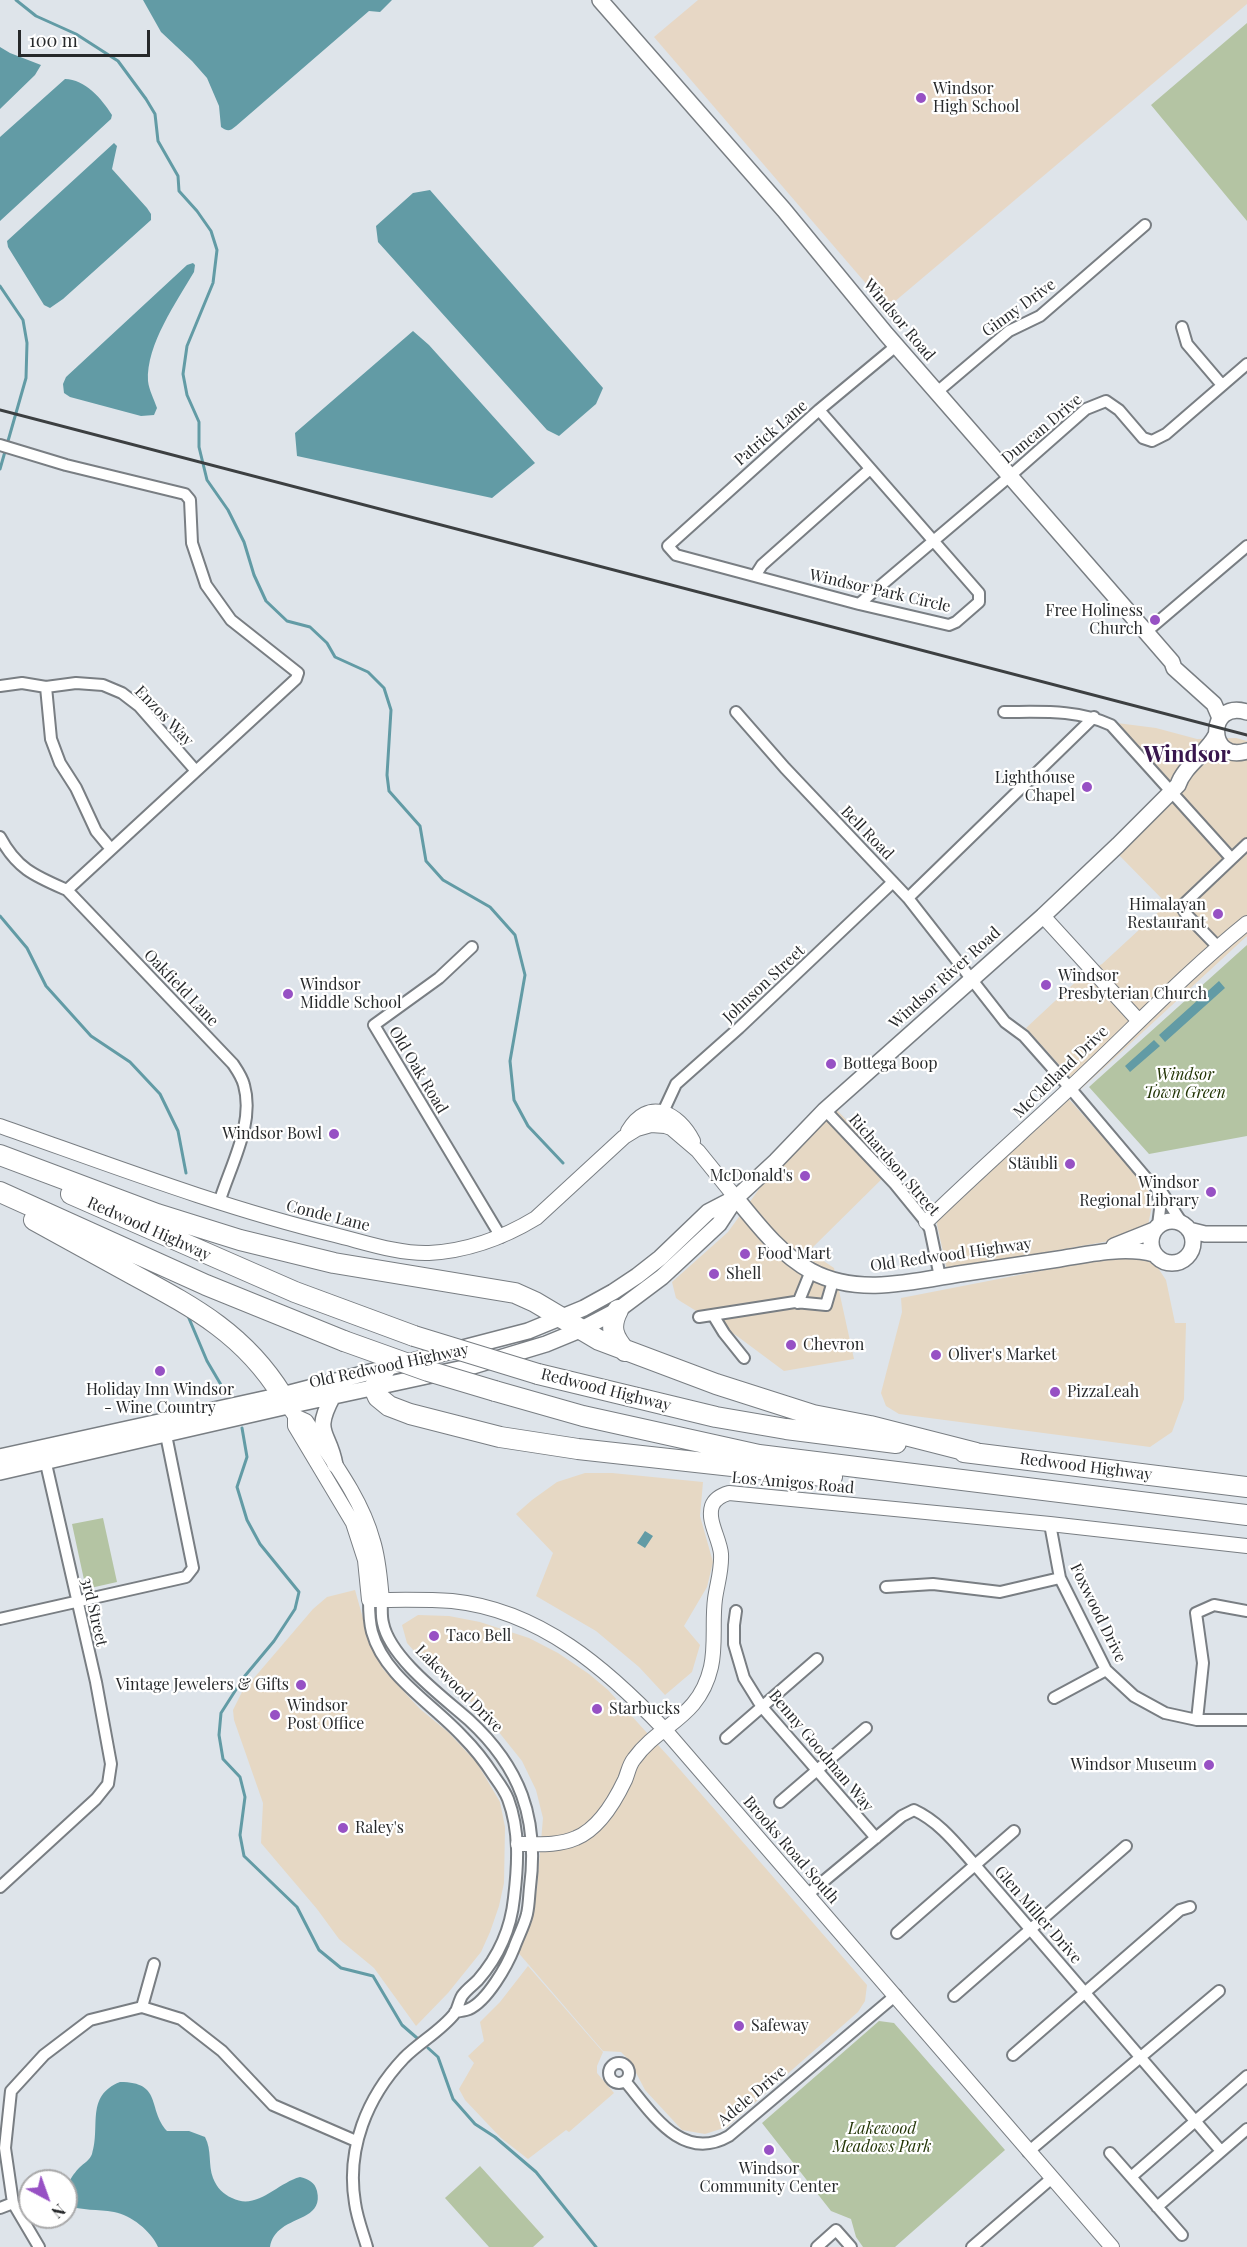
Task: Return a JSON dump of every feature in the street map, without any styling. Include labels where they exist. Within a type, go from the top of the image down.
[{"type":"highway","points":[[0,1155],[157,1214],[240,1240],[334,1263],[515,1293],[535,1302],[599,1341],[716,1384],[813,1415],[870,1426],[976,1453]]},
{"type":"highway","name":"Redwood Highway","points":[[0,1163],[295,1292],[414,1336],[538,1374],[728,1419],[786,1429],[1247,1487]]},
{"type":"highway","name":"Redwood Highway","points":[[0,1192],[206,1285],[344,1341],[428,1371],[583,1416],[759,1455],[1247,1515]]},
{"type":"highway","points":[[0,1202],[192,1307],[237,1339],[258,1362],[288,1406]]},
{"type":"highway","points":[[618,1310],[612,1329],[615,1339],[625,1351]]},
{"type":"highway","points":[[386,1367],[374,1388],[378,1397],[389,1406],[410,1414],[500,1437],[555,1446],[829,1477],[967,1481]]},
{"type":"main road","name":"Windsor Road","points":[[600,0],[784,210],[896,346],[1172,662],[1174,668],[1213,703],[1220,718]]},
{"type":"main road","name":"Windsor Road","points":[[1172,662],[1178,664],[1242,711]]},
{"type":"main road","points":[[1239,754],[1220,744],[1216,735],[1220,718],[1228,712],[1242,711]]},
{"type":"main road","name":"Windsor River Road","points":[[1175,788],[1180,778],[1203,754],[1216,735]]},
{"type":"main road","name":"Windsor River Road","points":[[736,1198],[776,1161],[825,1110],[1043,916],[1175,788],[1185,783],[1205,763],[1239,754]]},
{"type":"main road","name":"Old Redwood Highway","points":[[736,1198],[785,1253],[811,1271],[834,1281],[852,1284],[887,1285],[1094,1253],[1138,1250],[1154,1254]]},
{"type":"main road","name":"Old Redwood Highway","points":[[0,1457],[43,1455],[166,1434],[494,1360],[546,1344],[580,1330],[618,1310],[662,1277],[719,1224],[736,1198]]},
{"type":"main road","name":"Old Redwood Highway","points":[[0,1472],[43,1455],[288,1406],[386,1367],[528,1331],[584,1308],[637,1276],[708,1212],[736,1198]]},
{"type":"main road","points":[[1170,1221],[1205,1234],[1243,1235],[1206,1246],[1172,1263],[1160,1260],[1154,1254],[1150,1242],[1156,1228],[1170,1221]]},
{"type":"main road","points":[[1186,1227],[1193,1242],[1189,1254]]},
{"type":"main road","name":"Old Redwood Highway","points":[[1094,1253],[1156,1228]]},
{"type":"main road","points":[[333,1396],[322,1424],[324,1437],[333,1452],[335,1465]]},
{"type":"street","name":"Ginny Drive","points":[[937,392],[1009,331],[1040,316],[1145,225]]},
{"type":"street","points":[[1182,327],[1187,344],[1222,385]]},
{"type":"street","name":"Patrick Lane","points":[[668,546],[819,410],[896,346]]},
{"type":"street","name":"Duncan Drive","points":[[859,604],[1086,409],[1106,400],[1119,410],[1143,438],[1152,441],[1166,434],[1247,364]]},
{"type":"street","name":"Windsor Park Circle","points":[[668,546],[676,555],[859,604],[949,625],[956,622],[979,602],[979,593],[819,410]]},
{"type":"street","points":[[0,445],[185,494],[190,500],[192,543],[206,585],[231,620],[298,673],[296,679],[67,890]]},
{"type":"street","points":[[755,576],[762,565],[870,468]]},
{"type":"street","points":[[1146,632],[1247,546]]},
{"type":"street","name":"Enzos Way","points":[[0,686],[22,683],[46,687],[76,683],[103,685],[122,693],[139,706],[196,771]]},
{"type":"street","points":[[46,687],[51,739],[54,747],[96,831],[111,849]]},
{"type":"street","name":"Bell Road","points":[[736,712],[792,776],[908,898],[1005,1022],[1024,1036],[1070,1088],[1168,1200],[1186,1227]]},
{"type":"street","points":[[1004,712],[1066,712],[1094,717],[1111,725],[1175,788],[1231,858]]},
{"type":"street","points":[[908,898],[1094,717]]},
{"type":"street","name":"Oakfield Lane","points":[[0,837],[9,855],[33,876],[67,890],[233,1064],[243,1082],[247,1102],[246,1124],[219,1203]]},
{"type":"street","points":[[1218,947],[1183,909],[1185,903],[1247,844]]},
{"type":"street","name":"Johnson Street","points":[[663,1112],[671,1090],[676,1084],[739,1028],[893,882]]},
{"type":"street","points":[[1043,916],[1138,1020]]},
{"type":"street","name":"McClelland Drive","points":[[926,1222],[1070,1088],[1138,1020],[1247,923]]},
{"type":"street","name":"Old Oak Road","points":[[472,947],[439,978],[374,1025],[501,1237]]},
{"type":"street","name":"Richardson Street","points":[[825,1110],[890,1178],[926,1222],[930,1228],[940,1277]]},
{"type":"street","name":"Conde Lane","points":[[0,1126],[219,1203],[283,1222],[398,1250],[428,1253],[459,1249],[501,1237],[536,1218],[624,1137],[638,1119],[650,1113],[663,1112],[673,1115],[692,1138],[698,1151]]},
{"type":"street","name":"Conde Lane","points":[[624,1137],[637,1129],[660,1125],[671,1128],[698,1151],[736,1198]]},
{"type":"street","points":[[1156,1228],[1160,1209],[1157,1188]]},
{"type":"street","points":[[798,1303],[811,1271]]},
{"type":"street","points":[[699,1317],[798,1303],[826,1305],[834,1281]]},
{"type":"street","points":[[713,1315],[744,1358]]},
{"type":"street","name":"Lakewood Drive","points":[[288,1406],[306,1421],[335,1465],[367,1522],[379,1566],[375,1600],[369,1618],[372,1633],[387,1662],[463,1736],[485,1762],[507,1797],[516,1826],[518,1844],[514,1899],[506,1934],[499,1951],[479,1979],[462,1995],[455,2012],[405,2058],[389,2077],[376,2095],[356,2141],[353,2161],[354,2203],[367,2247]]},
{"type":"street","name":"Lakewood Drive","points":[[288,1406],[295,1426],[353,1522],[375,1600],[392,1643],[411,1668],[484,1735],[503,1758],[525,1798],[533,1844],[533,1866],[527,1914],[507,1964],[489,1991],[469,2009],[455,2012]]},
{"type":"street","points":[[0,1619],[186,1577],[193,1568],[166,1434]]},
{"type":"street","name":"3rd Street","points":[[0,1887],[96,1799],[108,1784],[111,1764],[96,1683],[43,1455]]},
{"type":"street","name":"Los Amigos Road","points":[[518,1844],[546,1845],[577,1838],[594,1825],[616,1797],[633,1760],[664,1730],[682,1717],[703,1689],[711,1667],[716,1597],[722,1565],[721,1550],[711,1518],[711,1510],[712,1504],[721,1495],[729,1493],[1050,1524],[1247,1546]]},
{"type":"street","name":"Foxwood Drive","points":[[1050,1524],[1060,1578],[1106,1670],[1134,1696],[1165,1713],[1197,1720],[1247,1720]]},
{"type":"street","points":[[886,1587],[933,1584],[1000,1592],[1060,1578]]},
{"type":"street","name":"Brooks Road South","points":[[375,1600],[453,1602],[501,1611],[555,1635],[588,1658],[632,1696],[896,1995],[1028,2152],[1113,2247]]},
{"type":"street","points":[[1197,1720],[1203,1663],[1196,1613],[1214,1605],[1247,1611]]},
{"type":"street","name":"Benny Goodman Way","points":[[736,1611],[734,1644],[744,1678],[762,1707],[876,1838]]},
{"type":"street","points":[[726,1738],[817,1659]]},
{"type":"street","points":[[1053,1698],[1106,1670]]},
{"type":"street","points":[[780,1802],[866,1728]]},
{"type":"street","name":"Glen Miller Drive","points":[[807,1895],[902,1816],[914,1810],[926,1815],[944,1830],[975,1865],[1221,2151]]},
{"type":"street","points":[[897,1933],[1014,1831]]},
{"type":"street","points":[[954,1996],[1126,1846]]},
{"type":"street","points":[[1012,2055],[1180,1910],[1190,1907]]},
{"type":"street","points":[[142,2007],[154,1964]]},
{"type":"street","points":[[1028,2152],[1219,1991]]},
{"type":"street","name":"Adele Drive","points":[[625,2081],[657,2120],[671,2133],[686,2141],[716,2143],[729,2136],[896,1995]]},
{"type":"street","points":[[39,2247],[13,2203],[5,2148],[11,2091],[44,2055],[90,2020],[142,2007],[181,2019],[222,2051],[273,2104],[356,2141]]},
{"type":"street","points":[[1131,2177],[1247,2076]]},
{"type":"street","points":[[1157,2207],[1247,2129]]},
{"type":"street","points":[[1110,2153],[1182,2235]]},
{"type":"street","points":[[972,2247],[1052,2178]]},
{"type":"street","points":[[0,2208],[13,2203]]},
{"type":"street","points":[[817,2247],[836,2230],[851,2247]]},
{"type":"shaded area","name":"Windsor High School","points":[[698,0],[1247,0],[1247,4],[887,308],[654,37]]},
{"type":"shaded area","points":[[1117,723],[1156,728],[1197,739],[1236,738],[1247,741],[1247,936],[1081,1089],[1026,1028],[1084,974],[1102,964],[1167,904],[1116,852],[1181,796]]},
{"type":"shaded area","points":[[1066,1096],[1147,1186],[1152,1206],[1148,1225],[1115,1240],[947,1270],[936,1220]]},
{"type":"shaded area","points":[[834,1107],[893,1168],[809,1251],[834,1268],[854,1359],[784,1371],[737,1336],[676,1298],[672,1282],[728,1232],[762,1185]]},
{"type":"shaded area","points":[[1132,1253],[1144,1255],[1154,1262],[1166,1280],[1175,1323],[1186,1323],[1184,1399],[1172,1432],[1150,1447],[899,1414],[886,1406],[881,1393],[902,1312],[901,1298]]},
{"type":"shaded area","points":[[585,1473],[612,1473],[703,1482],[700,1516],[713,1562],[707,1587],[684,1626],[700,1645],[692,1672],[665,1695],[639,1667],[596,1631],[536,1596],[553,1553],[516,1514],[557,1482]]},
{"type":"shaded area","points":[[355,1590],[366,1629],[383,1669],[420,1709],[448,1732],[477,1763],[500,1802],[505,1827],[504,1883],[490,1932],[481,1952],[448,1993],[416,2026],[374,1968],[339,1939],[317,1909],[261,1843],[263,1803],[234,1720],[233,1710],[242,1692],[313,1609],[327,1597]]},
{"type":"shaded area","points":[[418,1615],[449,1616],[480,1622],[529,1638],[558,1653],[589,1674],[608,1690],[669,1757],[867,1985],[865,2001],[858,2012],[727,2127],[705,2134],[682,2130],[645,2090],[630,2061],[621,2052],[603,2051],[516,1950],[530,1922],[537,1888],[543,1818],[536,1790],[522,1761],[482,1711],[429,1668],[407,1643],[402,1625]]},
{"type":"shaded area","points":[[528,1966],[603,2052],[597,2066],[597,2073],[614,2093],[569,2132],[566,2130],[528,2159],[501,2138],[465,2100],[459,2089],[474,2063],[468,2056],[484,2041],[480,2022],[500,2002]]},
{"type":"green space","points":[[1247,23],[1247,221],[1151,105]]},
{"type":"green space","name":"Windsor Town Green","points":[[1247,945],[1247,1136],[1149,1154],[1089,1087]]},
{"type":"green space","points":[[103,1518],[117,1582],[86,1589],[72,1524]]},
{"type":"green space","name":"Lakewood Meadows Park","points":[[879,2021],[894,2023],[1005,2150],[895,2247],[863,2247],[856,2237],[851,2219],[831,2211],[762,2123]]},
{"type":"green space","points":[[480,2166],[544,2237],[533,2247],[489,2247],[445,2198]]},
{"type":"water","points":[[143,0],[392,0],[380,12],[369,11],[236,126],[225,130],[221,127],[219,106],[207,78],[161,32]]},
{"type":"water","points":[[0,47],[41,65],[35,75],[0,109]]},
{"type":"water","points":[[65,79],[79,82],[92,91],[108,109],[112,115],[111,119],[0,221],[0,137]]},
{"type":"water","points":[[114,143],[117,146],[112,169],[147,208],[151,214],[151,220],[50,308],[44,305],[8,247],[7,241]]},
{"type":"water","points":[[430,190],[603,388],[596,404],[559,436],[547,430],[378,242],[376,226],[413,193]]},
{"type":"water","points":[[193,263],[194,272],[171,310],[152,353],[148,381],[157,408],[154,415],[141,416],[70,397],[64,393],[63,384],[66,377],[187,265]]},
{"type":"water","points":[[413,331],[429,345],[535,463],[492,498],[297,456],[295,433]]},
{"type":"water","points":[[1219,981],[1225,988],[1165,1042],[1159,1035]]},
{"type":"water","points":[[1154,1040],[1160,1046],[1130,1072],[1125,1066]]},
{"type":"water","points":[[645,1531],[653,1536],[645,1548],[637,1543]]},
{"type":"water","points":[[120,2082],[134,2083],[143,2087],[152,2098],[161,2123],[167,2131],[189,2131],[205,2137],[213,2178],[218,2188],[226,2195],[241,2201],[250,2201],[267,2195],[300,2177],[315,2185],[318,2199],[316,2206],[307,2215],[280,2230],[270,2247],[158,2247],[145,2230],[127,2216],[114,2212],[78,2208],[78,2169],[92,2154],[98,2104],[102,2095]]},
{"type":"waterway","points":[[16,0],[36,16],[76,34],[118,61],[155,114],[158,141],[178,176],[179,191],[211,231],[217,250],[213,283],[187,346],[183,374],[187,395],[199,422],[199,447],[207,480],[228,510],[244,542],[254,575],[266,601],[287,621],[310,627],[327,643],[335,657],[368,672],[384,688],[391,710],[387,775],[389,791],[420,826],[426,861],[443,880],[490,907],[515,935],[525,975],[510,1061],[514,1100],[528,1126],[563,1163]]},
{"type":"waterway","points":[[0,286],[23,320],[27,343],[26,378],[0,469]]},
{"type":"waterway","points":[[0,916],[27,948],[46,986],[91,1036],[130,1062],[160,1094],[178,1131],[186,1173]]},
{"type":"waterway","points":[[188,1316],[207,1361],[227,1395]]},
{"type":"waterway","points":[[242,1428],[247,1457],[237,1487],[247,1520],[260,1544],[299,1592],[295,1609],[274,1641],[244,1677],[221,1713],[219,1735],[223,1759],[240,1777],[245,1797],[240,1835],[244,1856],[297,1907],[319,1950],[341,1968],[373,1976],[402,2025],[417,2038]]},
{"type":"waterway","points":[[428,2048],[438,2057],[453,2099],[475,2124],[495,2137],[536,2172],[596,2247]]},
{"type":"railway","points":[[0,410],[1247,735]]},
{"type":"place","name":"Windsor High School","points":[[921,98]]},
{"type":"place","name":"Free Holiness Church","points":[[1155,620]]},
{"type":"place","name":"Lighthouse Chapel","points":[[1087,787]]},
{"type":"place","name":"Himalayan Restaurant","points":[[1218,914]]},
{"type":"place","name":"Windsor Presbyterian Church","points":[[1046,985]]},
{"type":"place","name":"Windsor Middle School","points":[[288,994]]},
{"type":"place","name":"Bottega Boop","points":[[831,1064]]},
{"type":"place","name":"Windsor Bowl","points":[[334,1134]]},
{"type":"place","name":"Stäubli","points":[[1070,1164]]},
{"type":"place","name":"McDonald's","points":[[805,1176]]},
{"type":"place","name":"Windsor Regional Library","points":[[1211,1192]]},
{"type":"place","name":"Food Mart","points":[[745,1254]]},
{"type":"place","name":"Shell","points":[[714,1274]]},
{"type":"place","name":"Chevron","points":[[791,1345]]},
{"type":"place","name":"Oliver's Market","points":[[936,1355]]},
{"type":"place","name":"Holiday Inn Windsor - Wine Country","points":[[160,1371]]},
{"type":"place","name":"PizzaLeah","points":[[1055,1392]]},
{"type":"place","name":"Taco Bell","points":[[434,1636]]},
{"type":"place","name":"Vintage Jewelers & Gifts","points":[[301,1685]]},
{"type":"place","name":"Starbucks","points":[[597,1709]]},
{"type":"place","name":"Windsor Post Office","points":[[275,1715]]},
{"type":"place","name":"Windsor Museum","points":[[1209,1765]]},
{"type":"place","name":"Raley's","points":[[343,1828]]},
{"type":"place","name":"Safeway","points":[[739,2026]]},
{"type":"place","name":"Windsor Community Center","points":[[769,2150]]},
{"type":"district","name":"Windsor","points":[[1187,755]]}]
